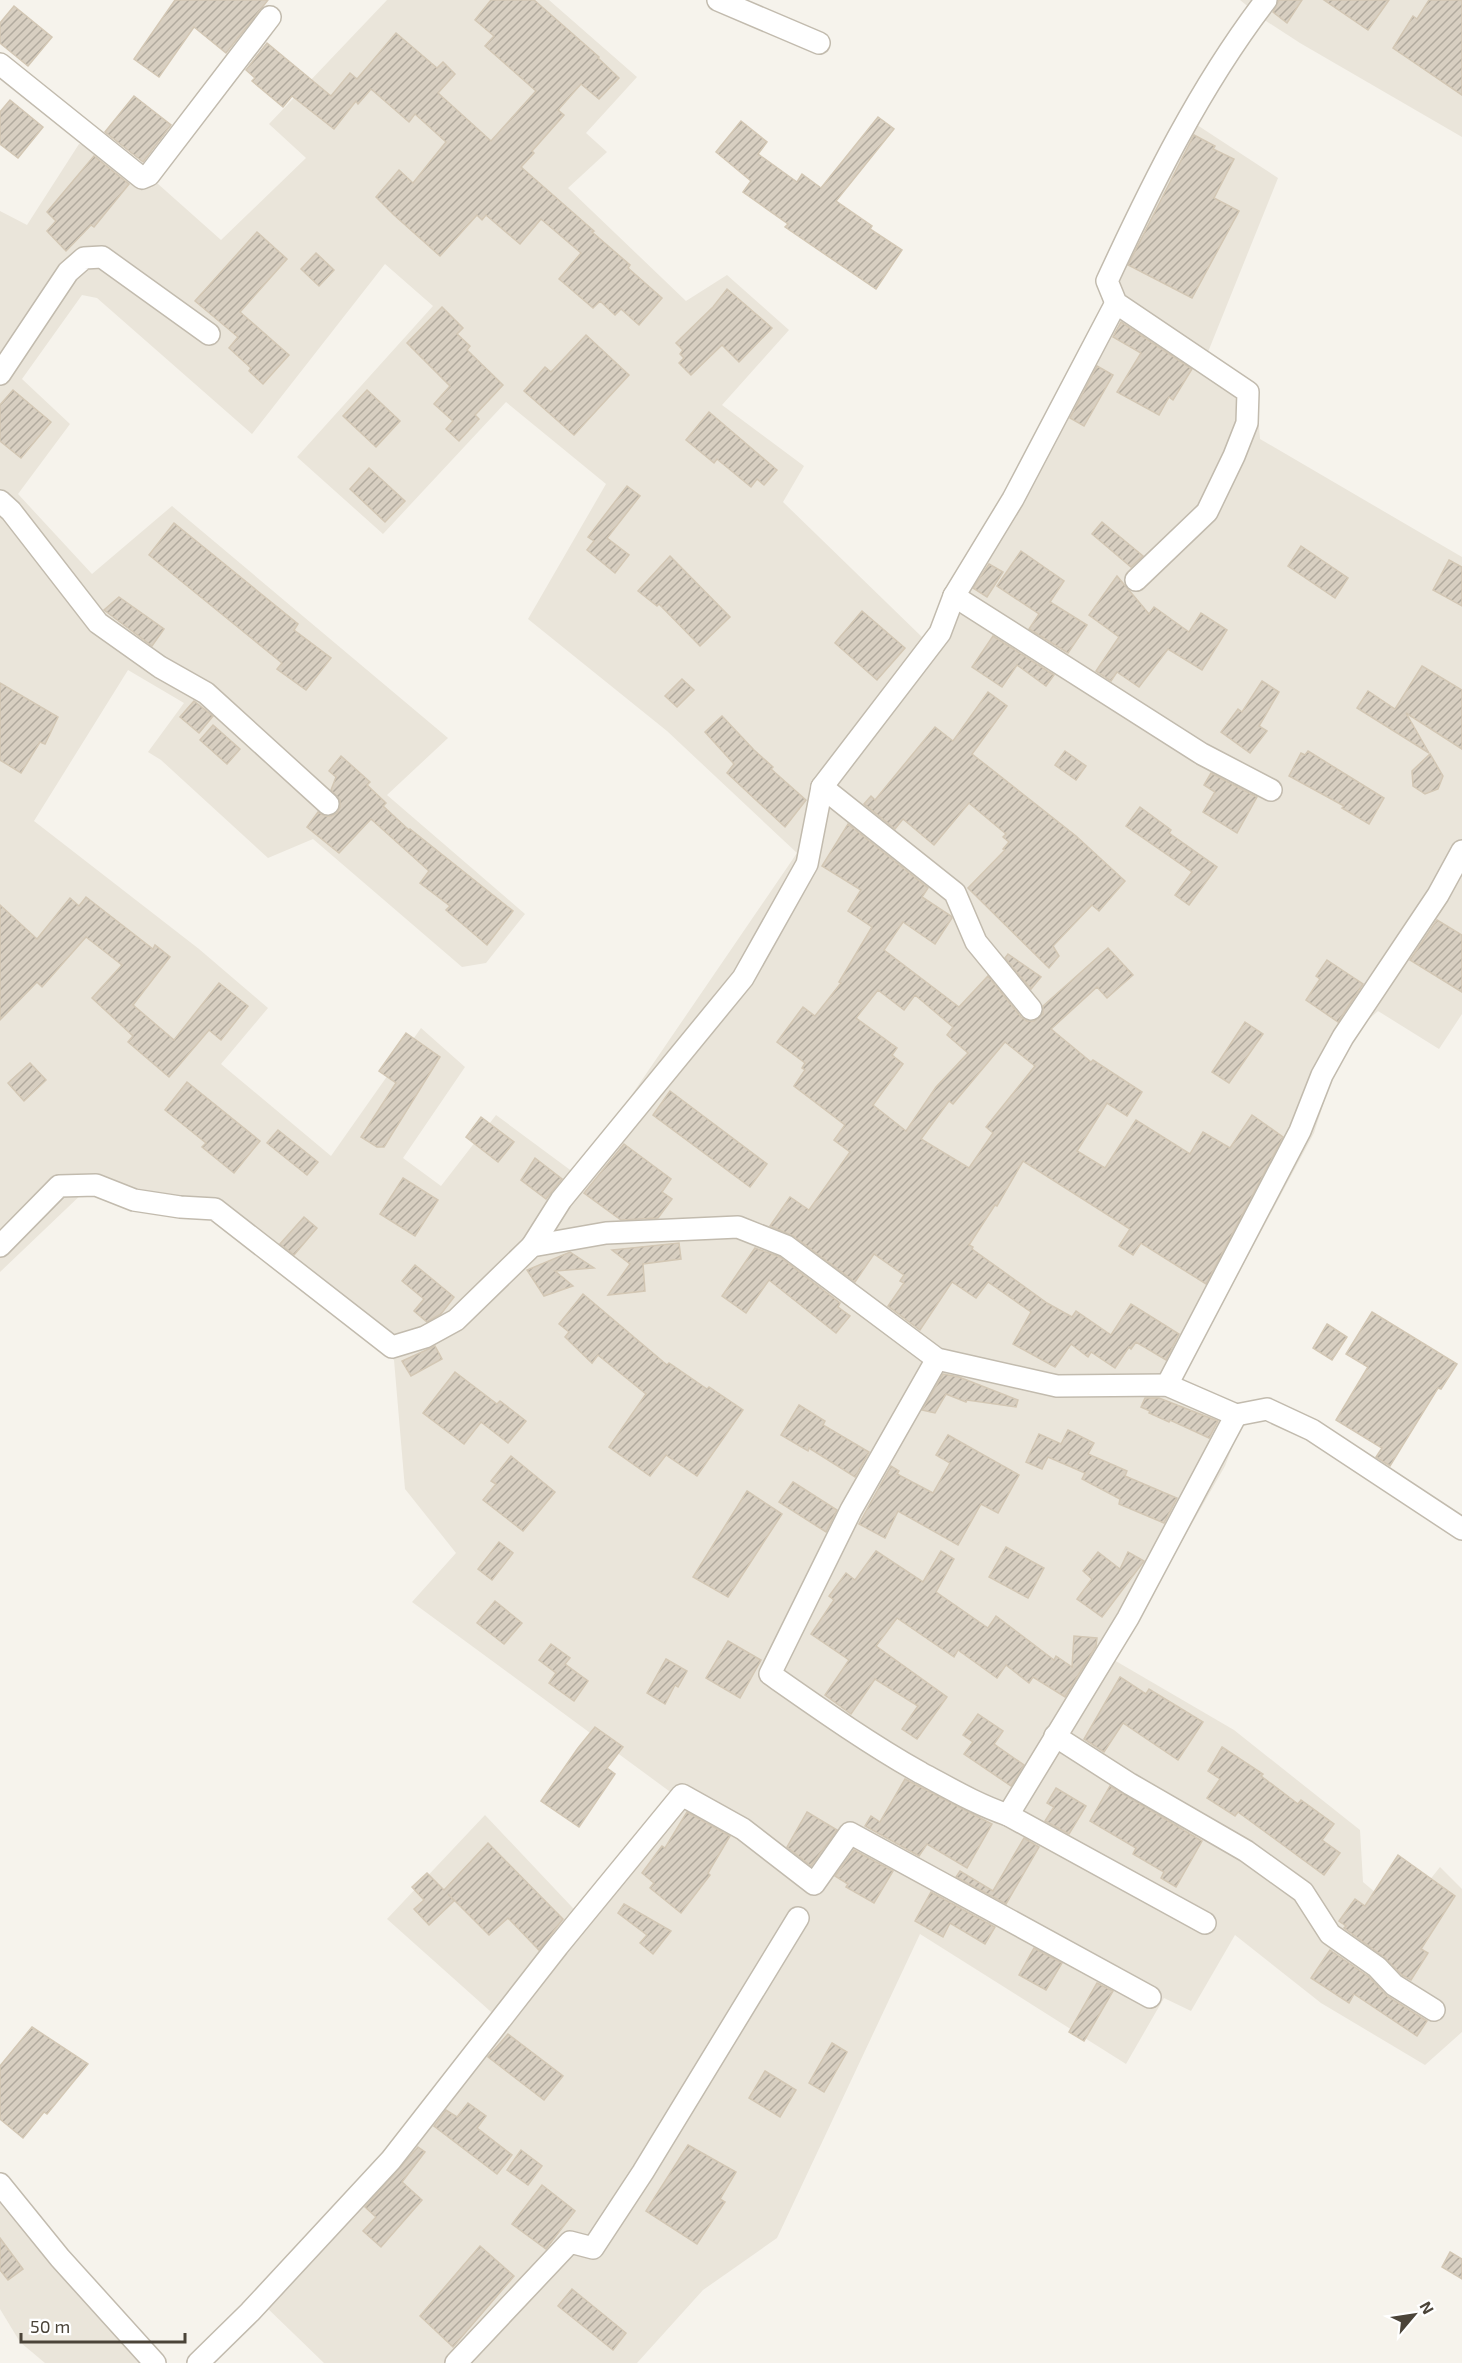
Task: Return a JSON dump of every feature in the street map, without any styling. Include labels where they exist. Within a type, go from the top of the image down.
[{"type":"street","points":[[718,0],[819,43]]},
{"type":"street","points":[[1136,580],[1207,512],[1247,423],[1248,392],[1116,303],[1107,281],[1153,181],[1204,91],[1266,0]]},
{"type":"street","points":[[0,64],[142,178],[149,175],[270,17]]},
{"type":"street","points":[[0,374],[68,273],[84,258],[102,257],[209,334]]},
{"type":"street","points":[[0,1246],[59,1186],[96,1185],[134,1200],[180,1207],[215,1209],[392,1347],[426,1338],[456,1320],[532,1246],[561,1200],[743,978],[807,864],[822,787],[940,633],[954,596],[1013,499],[1116,303]]},
{"type":"street","points":[[4,514],[98,623],[160,667],[206,693],[328,804]]},
{"type":"street","points":[[954,596],[1202,754],[1271,790]]},
{"type":"street","points":[[822,787],[955,893],[976,942],[1031,1009]]},
{"type":"street","points":[[1167,1385],[1300,1131],[1322,1075],[1343,1036],[1438,895],[1462,851]]},
{"type":"street","points":[[532,1246],[606,1233],[738,1227],[786,1246],[936,1359],[1057,1386],[1167,1385],[1236,1415],[1267,1408],[1312,1430],[1462,1529]]},
{"type":"street","points":[[936,1359],[851,1510],[770,1674],[848,1729],[899,1760],[977,1804],[1008,1815],[1205,1923]]},
{"type":"street","points":[[1008,1815],[1128,1618],[1236,1415]]},
{"type":"street","points":[[1055,1736],[1131,1784],[1246,1851],[1303,1892],[1330,1934],[1377,1967],[1394,1985],[1434,2010]]},
{"type":"street","points":[[198,2363],[250,2312],[391,2160],[558,1947],[682,1795],[743,1829],[814,1884],[850,1833],[1150,1997]]},
{"type":"street","points":[[456,2363],[570,2242],[593,2248],[643,2172],[798,1918]]},
{"type":"street","points":[[0,2184],[60,2258],[155,2363]]},
{"type":"shaded area","points":[[387,0],[549,0],[637,77],[586,133],[607,152],[568,188],[686,301],[727,275],[789,330],[722,405],[804,466],[783,502],[922,637],[928,646],[1115,303],[1113,241],[1191,121],[1278,178],[1208,352],[1256,390],[1260,439],[1462,557],[1462,1014],[1439,1049],[1378,1011],[1356,1031],[1335,1068],[1314,1133],[1175,1392],[1247,1409],[1225,1466],[1114,1660],[1234,1730],[1360,1830],[1363,1882],[1402,1915],[1440,1867],[1462,1889],[1462,2032],[1425,2065],[1321,2003],[1235,1935],[1191,2011],[1164,1998],[1126,2064],[920,1934],[777,2238],[703,2290],[637,2363],[324,2363],[262,2303],[509,2028],[387,1919],[485,1815],[588,1924],[684,1802],[412,1602],[456,1553],[405,1489],[394,1360],[220,1206],[87,1189],[0,1272],[0,211],[27,225],[79,144],[121,151],[221,240],[306,158],[269,124]],"holes":[[[385,264],[433,306],[297,457],[383,534],[506,402],[606,484],[528,619],[667,731],[797,853],[577,1175],[496,1115],[441,1186],[403,1158],[465,1067],[421,1028],[331,1156],[221,1064],[268,1008],[199,949],[34,821],[128,670],[184,703],[148,752],[161,760],[268,858],[313,839],[462,967],[486,963],[525,914],[387,795],[448,738],[172,506],[92,574],[18,494],[70,424],[22,379],[82,295],[97,298],[252,434]]]},
{"type":"shaded area","points":[[1240,0],[1462,0],[1462,137],[1300,43],[1266,21]]},
{"type":"shaded area","points":[[0,2184],[155,2363],[45,2363],[20,2342],[0,2309]]},
{"type":"building","points":[[175,0],[268,0],[226,53],[194,27],[159,77],[134,59]]},
{"type":"building","points":[[491,0],[534,0],[599,57],[619,78],[599,99],[581,84],[558,110],[564,115],[521,167],[594,231],[592,232],[630,265],[628,268],[662,298],[639,325],[621,309],[615,315],[600,301],[593,308],[559,279],[581,253],[541,219],[520,244],[486,215],[482,220],[477,215],[440,256],[394,215],[376,197],[399,170],[413,183],[446,142],[415,114],[409,122],[371,89],[358,104],[356,101],[334,129],[292,96],[283,107],[252,81],[255,78],[246,70],[267,43],[331,96],[350,73],[357,79],[396,33],[437,68],[443,62],[455,74],[438,93],[491,141],[536,91],[485,46],[494,36],[475,20]]},
{"type":"building","points":[[1279,0],[1302,0],[1287,23],[1273,12]]},
{"type":"building","points":[[1324,0],[1389,0],[1368,30]]},
{"type":"building","points":[[1429,0],[1462,0],[1462,95],[1393,48],[1413,16],[1417,19]]},
{"type":"building","points":[[14,6],[52,37],[28,66],[0,43],[0,23]]},
{"type":"building","points":[[134,96],[171,125],[143,162],[105,132]]},
{"type":"building","points":[[10,100],[43,127],[18,158],[0,144],[0,112]]},
{"type":"building","points":[[878,117],[894,129],[836,201],[872,226],[870,229],[902,250],[876,289],[785,227],[788,224],[743,192],[751,181],[716,152],[741,121],[767,142],[758,154],[797,182],[802,174],[821,188]]},
{"type":"building","points":[[1194,135],[1215,146],[1213,149],[1234,159],[1214,198],[1239,211],[1192,298],[1128,265]]},
{"type":"building","points":[[94,156],[129,184],[94,227],[91,225],[66,251],[47,231],[56,221],[47,212]]},
{"type":"building","points":[[257,232],[287,259],[240,312],[289,355],[263,384],[249,371],[251,368],[229,348],[238,337],[195,301]]},
{"type":"building","points":[[316,253],[334,270],[319,286],[301,269]]},
{"type":"building","points":[[727,289],[772,328],[739,362],[722,345],[691,375],[679,363],[684,358],[680,354],[683,350],[676,343],[713,307]]},
{"type":"building","points":[[442,307],[463,328],[457,334],[470,346],[467,350],[503,385],[475,415],[479,419],[459,441],[446,429],[453,421],[434,404],[450,386],[407,343]]},
{"type":"building","points":[[1121,322],[1192,369],[1173,400],[1169,397],[1159,415],[1117,392],[1141,353],[1113,337]]},
{"type":"building","points":[[586,335],[629,375],[574,435],[524,391],[545,367],[551,372]]},
{"type":"building","points":[[1097,366],[1113,375],[1084,426],[1070,418]]},
{"type":"building","points":[[13,390],[51,422],[21,458],[0,441],[0,405]]},
{"type":"building","points":[[367,390],[400,421],[376,447],[343,416]]},
{"type":"building","points":[[709,412],[777,470],[764,485],[757,479],[751,487],[717,459],[714,463],[686,440]]},
{"type":"building","points":[[369,468],[405,501],[385,522],[350,489]]},
{"type":"building","points":[[627,486],[640,496],[607,538],[629,555],[615,573],[587,550],[594,541],[588,537]]},
{"type":"building","points":[[1102,522],[1143,556],[1131,567],[1092,534]]},
{"type":"building","points":[[174,523],[298,624],[294,630],[331,658],[306,690],[277,669],[282,663],[149,555]]},
{"type":"building","points":[[1301,546],[1348,578],[1335,598],[1288,566]]},
{"type":"building","points":[[1021,551],[1064,581],[1050,602],[1087,625],[1068,653],[1029,629],[1039,614],[997,586]]},
{"type":"building","points":[[670,556],[730,617],[700,646],[659,604],[657,606],[638,591]]},
{"type":"building","points":[[1449,560],[1462,567],[1462,606],[1433,590]]},
{"type":"building","points":[[989,564],[1003,572],[987,597],[973,588]]},
{"type":"building","points":[[1117,576],[1149,614],[1154,607],[1189,632],[1201,613],[1227,630],[1202,670],[1168,649],[1139,687],[1117,672],[1111,681],[1096,671],[1119,637],[1089,615]]},
{"type":"building","points":[[119,597],[164,629],[152,646],[104,610]]},
{"type":"building","points":[[862,611],[905,648],[877,680],[835,643]]},
{"type":"building","points":[[993,636],[1054,675],[1046,686],[1017,665],[1002,687],[972,667]]},
{"type":"building","points":[[1422,666],[1462,690],[1462,749],[1406,713],[1429,753],[1357,708],[1368,691],[1395,709]]},
{"type":"building","points":[[682,679],[694,690],[677,707],[665,696]]},
{"type":"building","points":[[1262,681],[1279,692],[1259,726],[1267,731],[1250,753],[1221,732],[1238,709],[1242,712]]},
{"type":"building","points":[[0,683],[58,717],[45,744],[40,742],[21,773],[0,760]]},
{"type":"building","points":[[988,692],[1007,706],[972,754],[1076,836],[1125,881],[1099,911],[1092,905],[1053,946],[1059,956],[1049,968],[968,888],[1005,850],[1003,849],[1009,842],[1003,837],[1006,834],[969,803],[934,845],[903,819],[895,829],[864,804],[871,796],[875,800],[935,727],[953,741]]},
{"type":"building","points":[[194,701],[213,716],[199,733],[180,717]]},
{"type":"building","points":[[722,716],[773,767],[771,769],[806,800],[785,827],[727,773],[734,764],[705,732]]},
{"type":"building","points":[[213,725],[240,749],[227,764],[200,740]]},
{"type":"building","points":[[1065,751],[1086,766],[1076,780],[1055,765]]},
{"type":"building","points":[[1308,751],[1384,798],[1369,824],[1342,808],[1344,806],[1289,776],[1301,753],[1305,755]]},
{"type":"building","points":[[1430,754],[1443,776],[1438,789],[1425,794],[1413,786],[1412,771]]},
{"type":"building","points":[[341,756],[370,782],[367,785],[386,803],[383,806],[409,830],[513,911],[487,945],[446,910],[450,906],[420,883],[429,871],[371,819],[339,853],[307,827],[318,812],[331,816],[337,813],[340,807],[340,800],[331,790],[336,777],[329,771]]},
{"type":"building","points":[[1211,773],[1257,797],[1237,833],[1203,812],[1215,792],[1204,785]]},
{"type":"building","points":[[1140,807],[1171,830],[1169,833],[1217,867],[1189,905],[1175,895],[1192,872],[1126,826]]},
{"type":"building","points":[[848,824],[928,888],[922,897],[952,918],[935,944],[903,922],[884,950],[959,1007],[988,976],[1021,1017],[1027,1021],[1034,1021],[1043,1014],[1043,1006],[1108,948],[1133,975],[1107,998],[1097,987],[1051,1029],[1091,1062],[1093,1060],[1142,1092],[1127,1116],[1107,1103],[1077,1151],[1105,1168],[1136,1120],[1190,1154],[1203,1132],[1230,1148],[1252,1115],[1283,1137],[1206,1284],[1141,1243],[1133,1255],[1119,1246],[1130,1229],[1023,1161],[997,1206],[995,1205],[969,1245],[1047,1303],[1072,1317],[1076,1311],[1111,1335],[1131,1304],[1179,1334],[1166,1360],[1136,1342],[1131,1349],[1129,1347],[1115,1368],[1091,1352],[1088,1357],[1071,1344],[1055,1367],[1013,1344],[1031,1312],[988,1282],[976,1298],[952,1282],[920,1330],[888,1306],[904,1283],[900,1281],[904,1275],[874,1254],[855,1282],[793,1236],[770,1226],[790,1197],[809,1210],[850,1152],[834,1140],[845,1125],[794,1086],[805,1070],[802,1068],[805,1063],[777,1042],[803,1007],[815,1016],[841,983],[839,982],[872,927],[848,911],[861,890],[822,866]],"holes":[[[878,990],[904,1010],[915,995],[953,1027],[947,1035],[968,1053],[936,1087],[906,1131],[873,1105],[903,1064],[892,1055],[897,1048],[856,1018]],[[1005,1042],[1035,1066],[986,1127],[993,1133],[969,1168],[921,1139],[949,1101],[953,1104]]]},
{"type":"building","points":[[86,897],[153,949],[155,945],[170,957],[133,1005],[174,1040],[219,983],[248,1006],[221,1040],[209,1030],[169,1077],[128,1042],[133,1036],[92,998],[122,965],[86,937],[42,987],[37,982],[0,1020],[0,905],[37,939],[70,898],[79,906]]},
{"type":"building","points":[[1437,920],[1462,935],[1462,992],[1410,960]]},
{"type":"building","points":[[1008,954],[1041,977],[1031,989],[1005,958]]},
{"type":"building","points":[[1327,960],[1363,984],[1338,1022],[1306,1000],[1320,979],[1316,976]]},
{"type":"building","points":[[1245,1022],[1263,1034],[1229,1083],[1212,1072]]},
{"type":"building","points":[[406,1033],[440,1057],[384,1147],[377,1147],[361,1137],[396,1083],[379,1071]]},
{"type":"building","points":[[30,1063],[46,1080],[24,1101],[8,1083]]},
{"type":"building","points":[[187,1082],[260,1141],[234,1173],[202,1147],[206,1143],[165,1110]]},
{"type":"building","points":[[670,1091],[767,1164],[750,1187],[653,1115]]},
{"type":"building","points":[[481,1117],[514,1142],[498,1162],[466,1137]]},
{"type":"building","points":[[278,1130],[318,1162],[307,1175],[267,1143]]},
{"type":"building","points":[[624,1144],[671,1179],[662,1192],[672,1199],[658,1218],[621,1220],[584,1193]]},
{"type":"building","points":[[535,1158],[562,1179],[546,1199],[521,1180]]},
{"type":"building","points":[[403,1178],[438,1200],[415,1236],[380,1214]]},
{"type":"building","points":[[304,1217],[317,1228],[294,1255],[280,1244]]},
{"type":"building","points":[[679,1243],[681,1259],[643,1264],[645,1291],[608,1295],[630,1264],[612,1250]]},
{"type":"building","points":[[755,1248],[780,1257],[840,1303],[838,1307],[850,1316],[836,1333],[769,1280],[746,1313],[722,1296]]},
{"type":"building","points":[[570,1252],[594,1268],[555,1271],[573,1286],[544,1296],[527,1270]]},
{"type":"building","points":[[415,1265],[454,1297],[441,1314],[427,1322],[414,1311],[424,1299],[402,1281]]},
{"type":"building","points":[[583,1294],[667,1365],[669,1363],[743,1410],[697,1476],[666,1455],[650,1476],[609,1447],[646,1394],[598,1355],[592,1363],[565,1337],[569,1332],[559,1324]]},
{"type":"building","points":[[1372,1312],[1457,1364],[1441,1389],[1438,1388],[1390,1466],[1376,1457],[1382,1448],[1336,1420],[1368,1367],[1346,1354]]},
{"type":"building","points":[[1327,1324],[1347,1337],[1332,1360],[1313,1348]]},
{"type":"building","points":[[435,1346],[442,1359],[411,1376],[402,1361]]},
{"type":"building","points":[[455,1372],[497,1404],[500,1401],[526,1421],[508,1443],[481,1422],[464,1444],[423,1413]]},
{"type":"building","points":[[943,1374],[959,1377],[1018,1400],[1016,1407],[967,1400],[966,1402],[946,1394],[935,1413],[922,1410]]},
{"type":"building","points":[[1145,1398],[1159,1398],[1218,1421],[1209,1438],[1149,1413],[1150,1411],[1141,1407]]},
{"type":"building","points":[[799,1405],[825,1421],[823,1425],[869,1452],[855,1477],[809,1448],[808,1451],[781,1435]]},
{"type":"building","points":[[1068,1430],[1094,1443],[1088,1454],[1127,1471],[1125,1476],[1177,1498],[1164,1523],[1119,1504],[1120,1499],[1082,1479],[1085,1473],[1048,1457],[1042,1469],[1026,1462],[1039,1434],[1061,1444]]},
{"type":"building","points":[[948,1435],[1019,1475],[998,1513],[981,1504],[958,1545],[898,1511],[885,1538],[859,1524],[891,1466],[899,1471],[897,1474],[933,1493],[950,1463],[936,1455]]},
{"type":"building","points":[[511,1456],[555,1492],[523,1531],[483,1500],[496,1484],[491,1481]]},
{"type":"building","points":[[793,1482],[837,1510],[826,1532],[779,1502]]},
{"type":"building","points":[[747,1491],[782,1514],[728,1597],[693,1577]]},
{"type":"building","points":[[499,1542],[513,1553],[492,1580],[478,1569]]},
{"type":"building","points":[[1006,1547],[1044,1568],[1028,1598],[989,1577]]},
{"type":"building","points":[[876,1551],[923,1582],[941,1551],[954,1559],[936,1592],[988,1628],[996,1616],[1054,1660],[1056,1656],[1072,1667],[1074,1636],[1097,1638],[1096,1646],[1065,1697],[1033,1677],[1029,1683],[1006,1665],[997,1678],[958,1650],[954,1657],[897,1618],[876,1646],[947,1697],[917,1739],[902,1729],[918,1706],[875,1679],[851,1714],[825,1695],[849,1660],[811,1634],[834,1600],[829,1596],[846,1573],[855,1580]]},
{"type":"building","points":[[1098,1552],[1120,1569],[1128,1552],[1144,1561],[1102,1617],[1077,1599],[1092,1579],[1083,1571]]},
{"type":"building","points":[[495,1601],[522,1623],[504,1644],[477,1623]]},
{"type":"building","points":[[728,1641],[761,1660],[740,1698],[706,1678]]},
{"type":"building","points":[[551,1644],[570,1658],[565,1664],[588,1681],[574,1701],[549,1683],[556,1673],[539,1660]]},
{"type":"building","points":[[666,1659],[687,1671],[678,1687],[675,1685],[665,1704],[647,1693]]},
{"type":"building","points":[[1120,1677],[1146,1694],[1149,1689],[1203,1722],[1178,1760],[1123,1723],[1104,1752],[1084,1739]]},
{"type":"building","points":[[978,1714],[1003,1731],[994,1744],[1024,1765],[1011,1786],[964,1754],[973,1742],[963,1735]]},
{"type":"building","points":[[595,1727],[623,1747],[607,1768],[615,1774],[579,1827],[541,1801]]},
{"type":"building","points":[[1222,1747],[1263,1774],[1261,1776],[1298,1804],[1301,1800],[1334,1824],[1322,1840],[1340,1853],[1324,1875],[1238,1812],[1235,1816],[1207,1798],[1220,1779],[1208,1771]]},
{"type":"building","points":[[905,1779],[992,1824],[967,1868],[927,1844],[919,1856],[865,1826],[871,1816],[880,1822]]},
{"type":"building","points":[[1110,1786],[1202,1841],[1176,1887],[1161,1878],[1164,1872],[1133,1854],[1136,1848],[1090,1821]]},
{"type":"building","points":[[1056,1788],[1086,1806],[1069,1834],[1045,1821],[1054,1807],[1047,1803]]},
{"type":"building","points":[[687,1812],[730,1836],[708,1873],[710,1875],[681,1913],[650,1888],[654,1883],[642,1873],[662,1846],[665,1848]]},
{"type":"building","points":[[807,1812],[837,1830],[811,1866],[787,1847]]},
{"type":"building","points":[[1024,1838],[1039,1847],[1006,1904],[956,1877],[960,1871],[993,1891]]},
{"type":"building","points":[[488,1843],[563,1919],[539,1950],[508,1918],[489,1935],[448,1894],[454,1901],[429,1925],[414,1909],[424,1900],[412,1887],[427,1873],[444,1890]]},
{"type":"building","points":[[854,1850],[893,1871],[874,1903],[846,1887],[848,1884],[835,1876]]},
{"type":"building","points":[[1398,1855],[1455,1896],[1421,1949],[1428,1953],[1411,1980],[1344,1928],[1346,1926],[1339,1921],[1355,1899],[1365,1906]]},
{"type":"building","points":[[931,1892],[995,1927],[985,1944],[950,1923],[943,1937],[915,1921]]},
{"type":"building","points":[[624,1904],[671,1931],[653,1954],[640,1943],[647,1935],[618,1913]]},
{"type":"building","points":[[1034,1948],[1062,1963],[1046,1990],[1019,1975]]},
{"type":"building","points":[[1330,1950],[1369,1977],[1387,1996],[1427,2021],[1417,2036],[1354,1994],[1349,2003],[1311,1978]]},
{"type":"building","points":[[1097,1983],[1113,1991],[1084,2041],[1069,2032]]},
{"type":"building","points":[[32,2027],[88,2064],[47,2114],[44,2112],[23,2138],[0,2119],[0,2066]]},
{"type":"building","points":[[508,2034],[563,2076],[544,2100],[488,2057]]},
{"type":"building","points":[[832,2043],[847,2052],[824,2092],[809,2083]]},
{"type":"building","points":[[765,2071],[796,2090],[780,2117],[749,2098]]},
{"type":"building","points":[[468,2103],[486,2116],[477,2128],[512,2155],[497,2174],[434,2126],[446,2110],[457,2117]]},
{"type":"building","points":[[688,2145],[736,2172],[720,2199],[725,2202],[697,2244],[646,2211]]},
{"type":"building","points":[[418,2147],[425,2152],[402,2182],[422,2200],[381,2247],[363,2231],[376,2217],[365,2207]]},
{"type":"building","points":[[521,2150],[542,2166],[528,2185],[507,2170]]},
{"type":"building","points":[[542,2185],[575,2211],[546,2249],[512,2224]]},
{"type":"building","points":[[0,2238],[23,2269],[8,2280],[0,2270]]},
{"type":"building","points":[[480,2246],[514,2276],[453,2347],[420,2316]]},
{"type":"building","points":[[1450,2252],[1462,2259],[1462,2279],[1442,2267]]},
{"type":"building","points":[[572,2289],[626,2333],[613,2350],[558,2306]]}]
